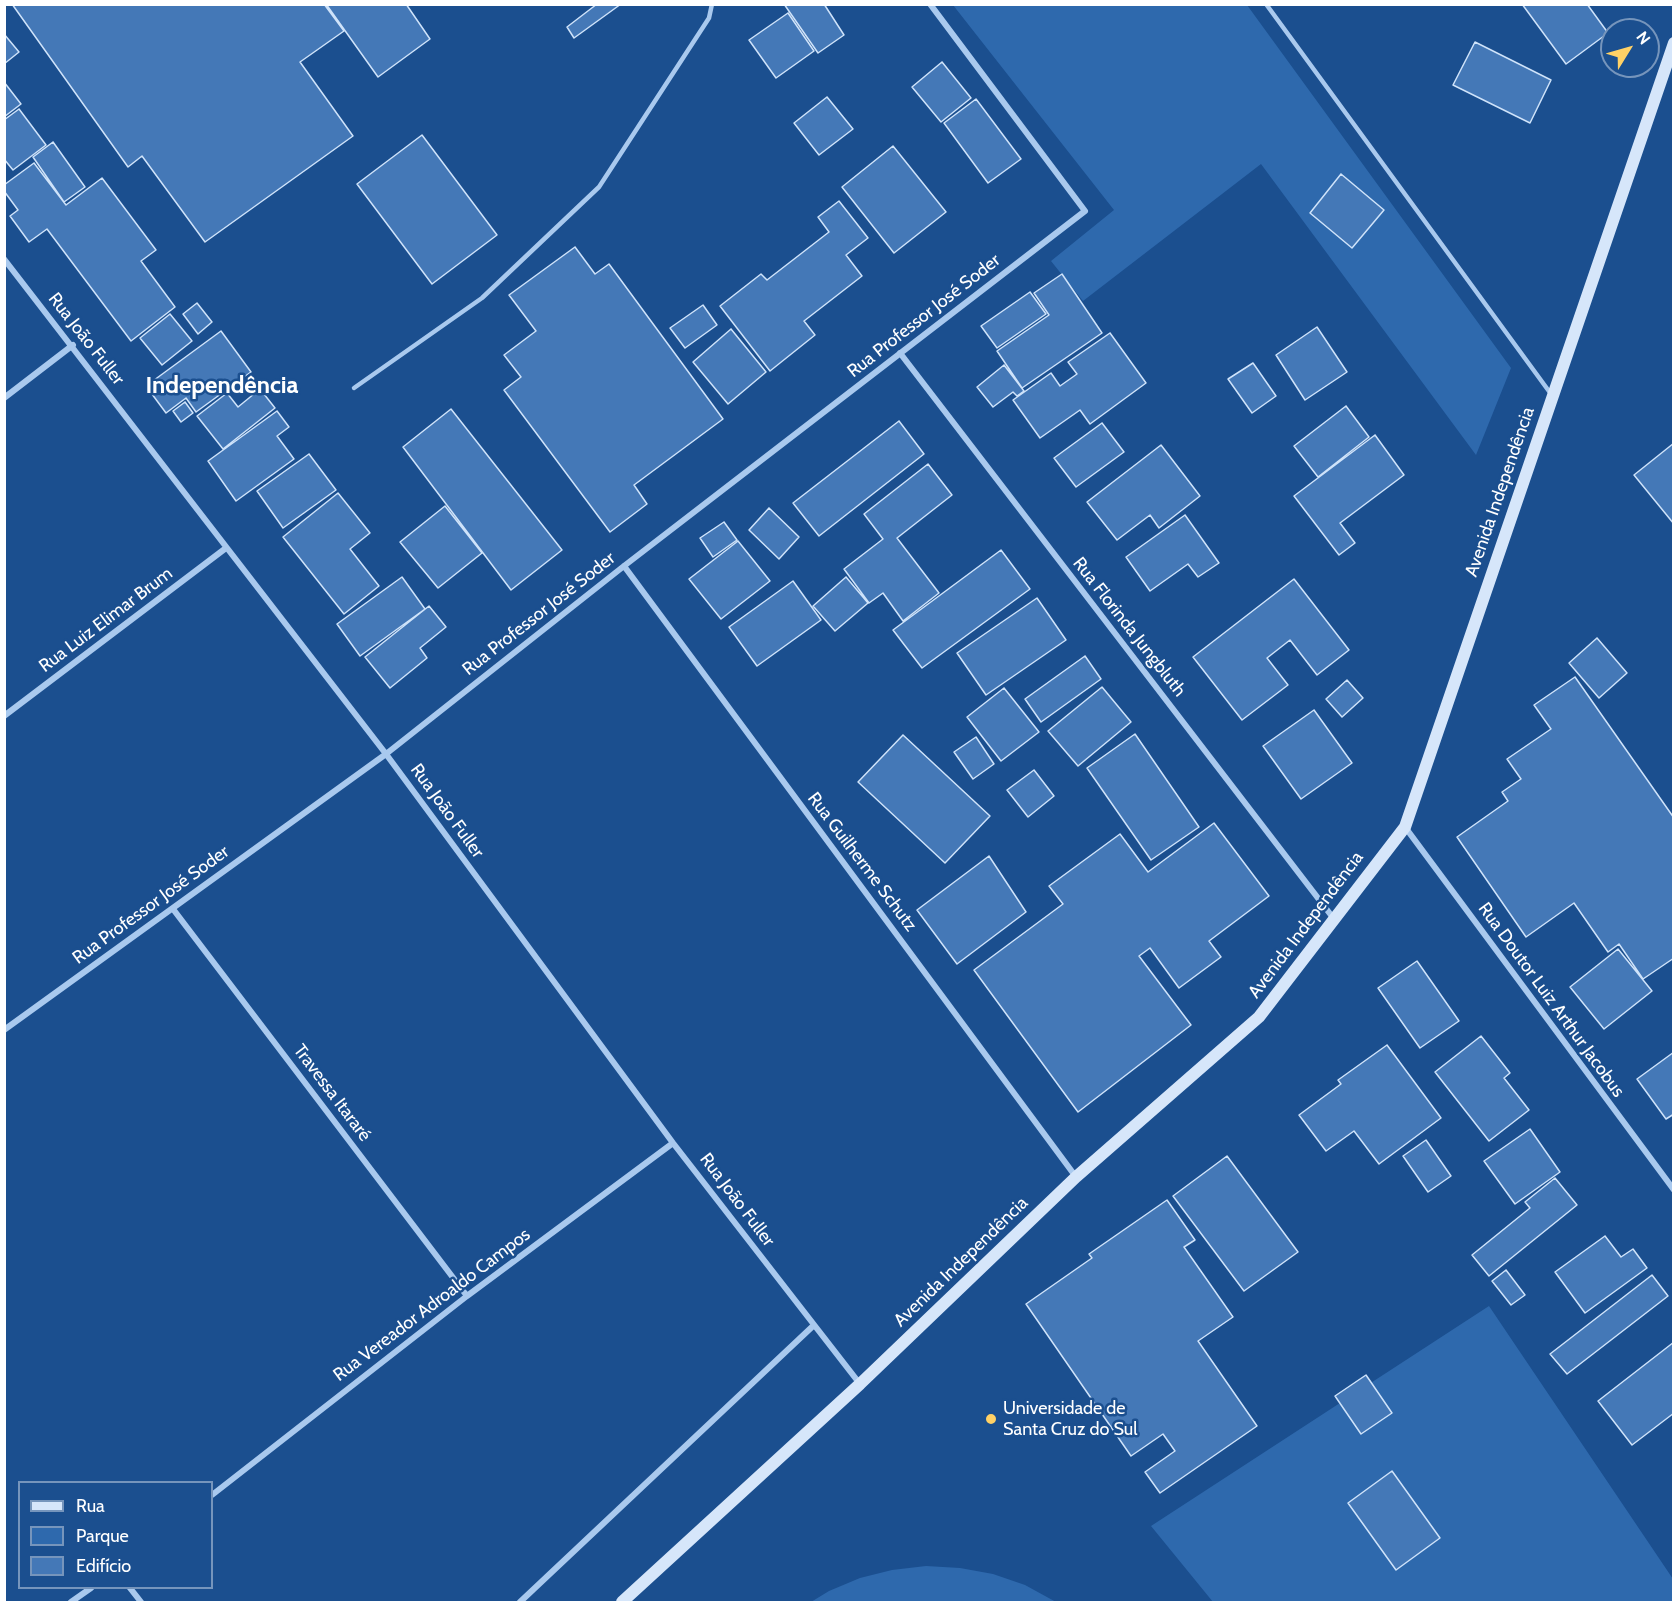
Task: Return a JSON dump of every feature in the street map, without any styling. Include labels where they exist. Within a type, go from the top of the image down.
[{"type":"main road","name":"Avenida Independência","points":[[622,1602],[860,1384],[1076,1177],[1259,1017],[1405,827],[1674,43]]},
{"type":"street","name":"Rua Professor José Soder","points":[[4,1030],[386,753],[624,566],[1085,211],[930,4]]},
{"type":"street","name":"Rua João Fuller","points":[[4,259],[73,345],[226,548],[386,753],[673,1143],[860,1384]]},
{"type":"street","points":[[4,398],[73,345]]},
{"type":"street","name":"Rua Florinda Jungbluth","points":[[900,353],[1334,919]]},
{"type":"street","name":"Rua Luiz Elimar Brum","points":[[4,716],[226,548]]},
{"type":"street","name":"Rua Guilherme Schutz","points":[[624,566],[1076,1177]]},
{"type":"street","name":"Rua Doutor Luiz Arthur Jacobus","points":[[1405,827],[1674,1190]]},
{"type":"street","name":"Travessa Itararé","points":[[173,909],[466,1296]]},
{"type":"street","name":"Rua Vereador Adroaldo Campos","points":[[213,1494],[466,1296],[673,1143]]},
{"type":"street","points":[[520,1602],[813,1326]]},
{"type":"street","points":[[71,1602],[88,1589]]},
{"type":"street","points":[[131,1589],[141,1602]]},
{"type":"lane","points":[[354,388],[482,298],[599,187],[709,18],[712,4]]},
{"type":"lane","points":[[1266,4],[1552,396]]},
{"type":"green space","points":[[953,5],[1247,5],[1511,368],[1476,455],[1261,164],[1083,301],[1051,261],[1114,210]]},
{"type":"green space","points":[[1489,1306],[1673,1579],[1673,1602],[1213,1602],[1151,1526]]},
{"type":"green space","points":[[926,1566],[960,1568],[993,1574],[1025,1585],[1056,1602],[811,1602],[829,1591],[860,1578],[892,1570]]},
{"type":"building","points":[[12,4],[324,4],[344,31],[300,62],[353,136],[205,242],[142,156],[128,167]]},
{"type":"building","points":[[326,4],[406,4],[430,39],[378,77]]},
{"type":"building","points":[[597,4],[621,4],[574,38],[567,27]]},
{"type":"building","points":[[784,4],[824,4],[844,35],[818,53]]},
{"type":"building","points":[[1522,4],[1587,4],[1600,22],[1600,39],[1566,64]]},
{"type":"building","points":[[788,13],[814,51],[776,78],[749,40]]},
{"type":"building","points":[[4,34],[19,52],[4,64]]},
{"type":"building","points":[[1475,42],[1551,80],[1530,123],[1453,85]]},
{"type":"building","points":[[942,62],[971,98],[941,122],[912,87]]},
{"type":"building","points":[[4,82],[21,104],[4,117]]},
{"type":"building","points":[[827,97],[853,129],[819,155],[794,123]]},
{"type":"building","points":[[976,99],[1021,159],[988,183],[944,123]]},
{"type":"building","points":[[19,109],[46,145],[13,170],[4,159],[4,120]]},
{"type":"building","points":[[422,135],[497,235],[432,284],[357,184]]},
{"type":"building","points":[[53,142],[85,187],[64,202],[33,157]]},
{"type":"building","points":[[893,146],[946,212],[894,253],[842,187]]},
{"type":"building","points":[[34,163],[66,205],[102,178],[156,250],[141,261],[175,307],[131,341],[47,229],[29,242],[10,216],[18,210],[4,191],[4,185]]},
{"type":"building","points":[[1341,174],[1384,210],[1352,248],[1310,213]]},
{"type":"building","points":[[839,201],[868,238],[846,255],[862,276],[804,321],[815,335],[770,371],[720,306],[761,274],[767,280],[829,232],[818,217]]},
{"type":"building","points":[[575,247],[595,274],[609,264],[723,419],[634,485],[647,504],[610,532],[504,390],[521,377],[504,355],[536,331],[509,295]]},
{"type":"building","points":[[1062,274],[1102,333],[1022,388],[997,351],[1049,315],[1034,293]]},
{"type":"building","points":[[1030,292],[1046,314],[997,348],[981,326]]},
{"type":"building","points":[[197,303],[212,322],[198,334],[183,314]]},
{"type":"building","points":[[703,305],[717,325],[685,348],[670,328]]},
{"type":"building","points":[[170,314],[192,341],[162,365],[140,338]]},
{"type":"building","points":[[1317,327],[1347,372],[1305,400],[1276,355]]},
{"type":"building","points":[[731,329],[766,372],[728,404],[693,362]]},
{"type":"building","points":[[221,331],[251,372],[196,412],[186,398],[166,413],[146,386]]},
{"type":"building","points":[[1110,333],[1146,383],[1090,424],[1080,410],[1040,438],[1013,400],[1051,373],[1060,386],[1077,374],[1068,362]]},
{"type":"building","points":[[1253,363],[1276,396],[1252,413],[1228,379]]},
{"type":"building","points":[[1004,365],[1024,391],[1017,396],[1013,392],[993,407],[977,387]]},
{"type":"building","points":[[260,389],[275,408],[223,449],[197,416],[227,393],[238,407]]},
{"type":"building","points":[[185,402],[193,413],[181,422],[173,411]]},
{"type":"building","points":[[1346,406],[1369,437],[1318,477],[1294,446]]},
{"type":"building","points":[[451,409],[562,550],[511,590],[403,447]]},
{"type":"building","points":[[277,411],[289,427],[277,436],[294,459],[236,501],[208,461]]},
{"type":"building","points":[[899,421],[924,454],[819,536],[793,503]]},
{"type":"building","points":[[1102,423],[1124,452],[1076,487],[1054,458]]},
{"type":"building","points":[[1375,435],[1404,475],[1340,523],[1355,543],[1339,555],[1294,496]]},
{"type":"building","points":[[1674,443],[1674,524],[1634,475]]},
{"type":"building","points":[[1161,445],[1200,496],[1159,528],[1150,515],[1117,540],[1087,502]]},
{"type":"building","points":[[309,454],[336,490],[283,528],[257,491]]},
{"type":"building","points":[[928,464],[952,495],[897,538],[939,593],[903,621],[883,593],[869,603],[844,569],[883,539],[864,514]]},
{"type":"building","points":[[338,493],[370,533],[350,549],[379,586],[344,614],[283,537]]},
{"type":"building","points":[[445,506],[482,553],[438,588],[400,542]]},
{"type":"building","points":[[769,508],[799,537],[779,559],[749,530]]},
{"type":"building","points":[[1185,515],[1219,563],[1198,577],[1188,564],[1150,591],[1126,557]]},
{"type":"building","points":[[724,522],[737,540],[713,557],[700,538]]},
{"type":"building","points":[[738,541],[770,581],[721,619],[689,579]]},
{"type":"building","points":[[1001,550],[1030,589],[922,668],[893,630]]},
{"type":"building","points":[[402,577],[425,609],[360,656],[337,624]]},
{"type":"building","points":[[846,577],[868,603],[835,631],[813,606]]},
{"type":"building","points":[[1294,579],[1349,650],[1317,675],[1290,640],[1267,658],[1288,685],[1242,720],[1193,657]]},
{"type":"building","points":[[793,581],[821,620],[757,666],[729,627]]},
{"type":"building","points":[[1037,598],[1066,640],[986,695],[957,653]]},
{"type":"building","points":[[429,606],[446,627],[420,648],[427,658],[390,688],[365,657]]},
{"type":"building","points":[[1597,638],[1627,673],[1599,698],[1569,663]]},
{"type":"building","points":[[1085,656],[1101,679],[1041,722],[1025,699]]},
{"type":"building","points":[[1575,677],[1674,818],[1674,958],[1643,979],[1619,944],[1608,952],[1574,903],[1526,937],[1457,837],[1508,801],[1502,792],[1521,779],[1507,759],[1551,729],[1534,705]]},
{"type":"building","points":[[1347,680],[1363,698],[1342,717],[1326,699]]},
{"type":"building","points":[[1102,687],[1131,722],[1078,766],[1048,731]]},
{"type":"building","points":[[1004,688],[1039,732],[1001,761],[967,717]]},
{"type":"building","points":[[1314,710],[1352,763],[1301,799],[1263,746]]},
{"type":"building","points":[[1135,734],[1199,827],[1151,860],[1087,768]]},
{"type":"building","points":[[903,735],[990,816],[945,863],[858,782]]},
{"type":"building","points":[[976,737],[994,764],[973,779],[954,752]]},
{"type":"building","points":[[1034,770],[1054,796],[1028,817],[1007,790]]},
{"type":"building","points":[[1214,823],[1269,896],[1209,941],[1221,957],[1179,988],[1150,948],[1139,956],[1191,1025],[1078,1112],[974,970],[1063,904],[1049,886],[1120,834],[1148,872]]},
{"type":"building","points":[[989,856],[1026,912],[957,964],[917,910]]},
{"type":"building","points":[[1618,949],[1652,991],[1604,1029],[1570,987]]},
{"type":"building","points":[[1417,961],[1459,1021],[1420,1048],[1378,988]]},
{"type":"building","points":[[1481,1036],[1510,1073],[1504,1078],[1529,1110],[1489,1141],[1435,1072]]},
{"type":"building","points":[[1387,1045],[1441,1118],[1379,1164],[1354,1131],[1326,1151],[1299,1115],[1341,1084],[1338,1080]]},
{"type":"building","points":[[1674,1052],[1674,1114],[1666,1119],[1637,1079]]},
{"type":"building","points":[[1530,1129],[1560,1172],[1515,1204],[1484,1161]]},
{"type":"building","points":[[1426,1140],[1451,1176],[1428,1192],[1403,1156]]},
{"type":"building","points":[[1227,1156],[1298,1252],[1244,1291],[1173,1196]]},
{"type":"building","points":[[1555,1178],[1577,1205],[1489,1276],[1472,1255],[1530,1208],[1525,1202]]},
{"type":"building","points":[[1167,1200],[1195,1240],[1184,1247],[1233,1317],[1198,1341],[1257,1426],[1160,1493],[1145,1472],[1175,1451],[1163,1434],[1131,1456],[1026,1304],[1092,1258],[1089,1254]]},
{"type":"building","points":[[1605,1236],[1621,1257],[1633,1249],[1647,1268],[1585,1313],[1555,1272]]},
{"type":"building","points":[[1506,1270],[1525,1295],[1511,1305],[1492,1281]]},
{"type":"building","points":[[1652,1275],[1668,1296],[1567,1374],[1550,1354]]},
{"type":"building","points":[[1674,1342],[1674,1413],[1632,1445],[1598,1401]]},
{"type":"building","points":[[1366,1375],[1392,1413],[1361,1434],[1335,1396]]},
{"type":"building","points":[[1392,1471],[1440,1538],[1396,1570],[1348,1503]]},
{"type":"place","name":"Universidade de Santa Cruz do Sul","points":[[991,1419]]},
{"type":"district","name":"Independência","points":[[222,386]]}]
